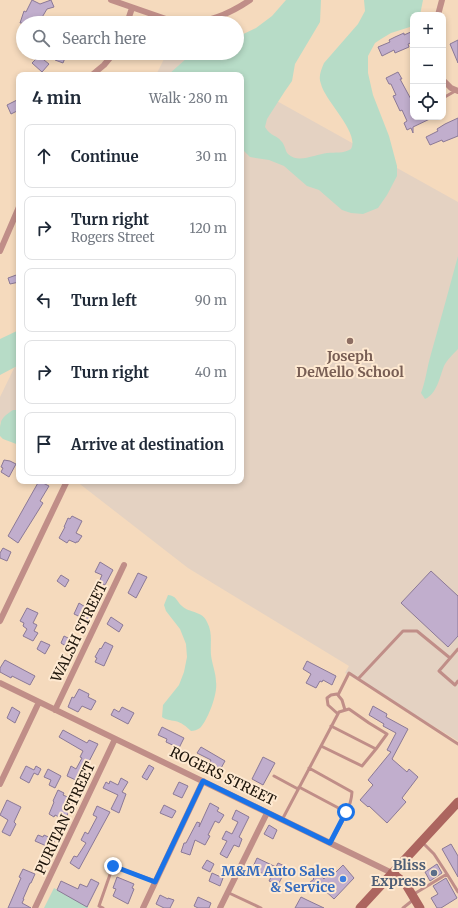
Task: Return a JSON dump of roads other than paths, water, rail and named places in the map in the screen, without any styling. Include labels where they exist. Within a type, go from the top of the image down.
[{"type":"main road","points":[[360,908],[458,802]]},
{"type":"main road","name":"ROGERS STREET","points":[[392,873],[405,883],[420,908]]},
{"type":"street","points":[[111,0],[157,16]]},
{"type":"street","points":[[219,16],[250,0]]},
{"type":"street","points":[[439,12],[442,0]]},
{"type":"street","points":[[129,16],[132,8]]},
{"type":"street","points":[[96,72],[108,60]]},
{"type":"street","points":[[446,82],[457,91]]},
{"type":"street","points":[[0,251],[16,214]]},
{"type":"street","points":[[0,621],[66,484]]},
{"type":"street","name":"WALSH STREET","points":[[55,710],[124,565]]},
{"type":"street","name":"ROGERS STREET","points":[[0,683],[392,873]]},
{"type":"street","points":[[0,784],[38,702]]},
{"type":"street","name":"PURITAN STREET","points":[[35,908],[115,739]]},
{"type":"street","points":[[143,908],[203,781]]},
{"type":"street","points":[[220,908],[267,813]]},
{"type":"lane","points":[[446,96],[457,91]]},
{"type":"lane","points":[[358,680],[403,632],[417,631],[450,658]]},
{"type":"lane","points":[[458,649],[439,671],[455,685],[458,681]]},
{"type":"lane","points":[[338,695],[349,673],[458,744]]},
{"type":"lane","points":[[338,714],[328,705],[327,698],[331,694],[338,695],[342,700],[345,710]]},
{"type":"lane","points":[[282,820],[331,726],[339,712],[349,709],[387,734],[362,766],[321,746]]},
{"type":"lane","points":[[331,726],[376,749]]},
{"type":"lane","points":[[309,768],[352,792],[352,799],[330,843]]},
{"type":"lane","points":[[274,776],[346,812]]},
{"type":"lane","points":[[421,842],[434,854],[458,892]]},
{"type":"lane","points":[[103,908],[99,906],[113,866],[155,882]]},
{"type":"lane","points":[[403,908],[413,897],[446,874]]},
{"type":"lane","points":[[228,892],[261,908]]},
{"type":"place","name":"Joseph DeMello School","points":[[350,341]]},
{"type":"place","name":"Bliss Express","points":[[434,873]]},
{"type":"place","name":"M&M Auto Sales & Service","points":[[343,879]]}]
